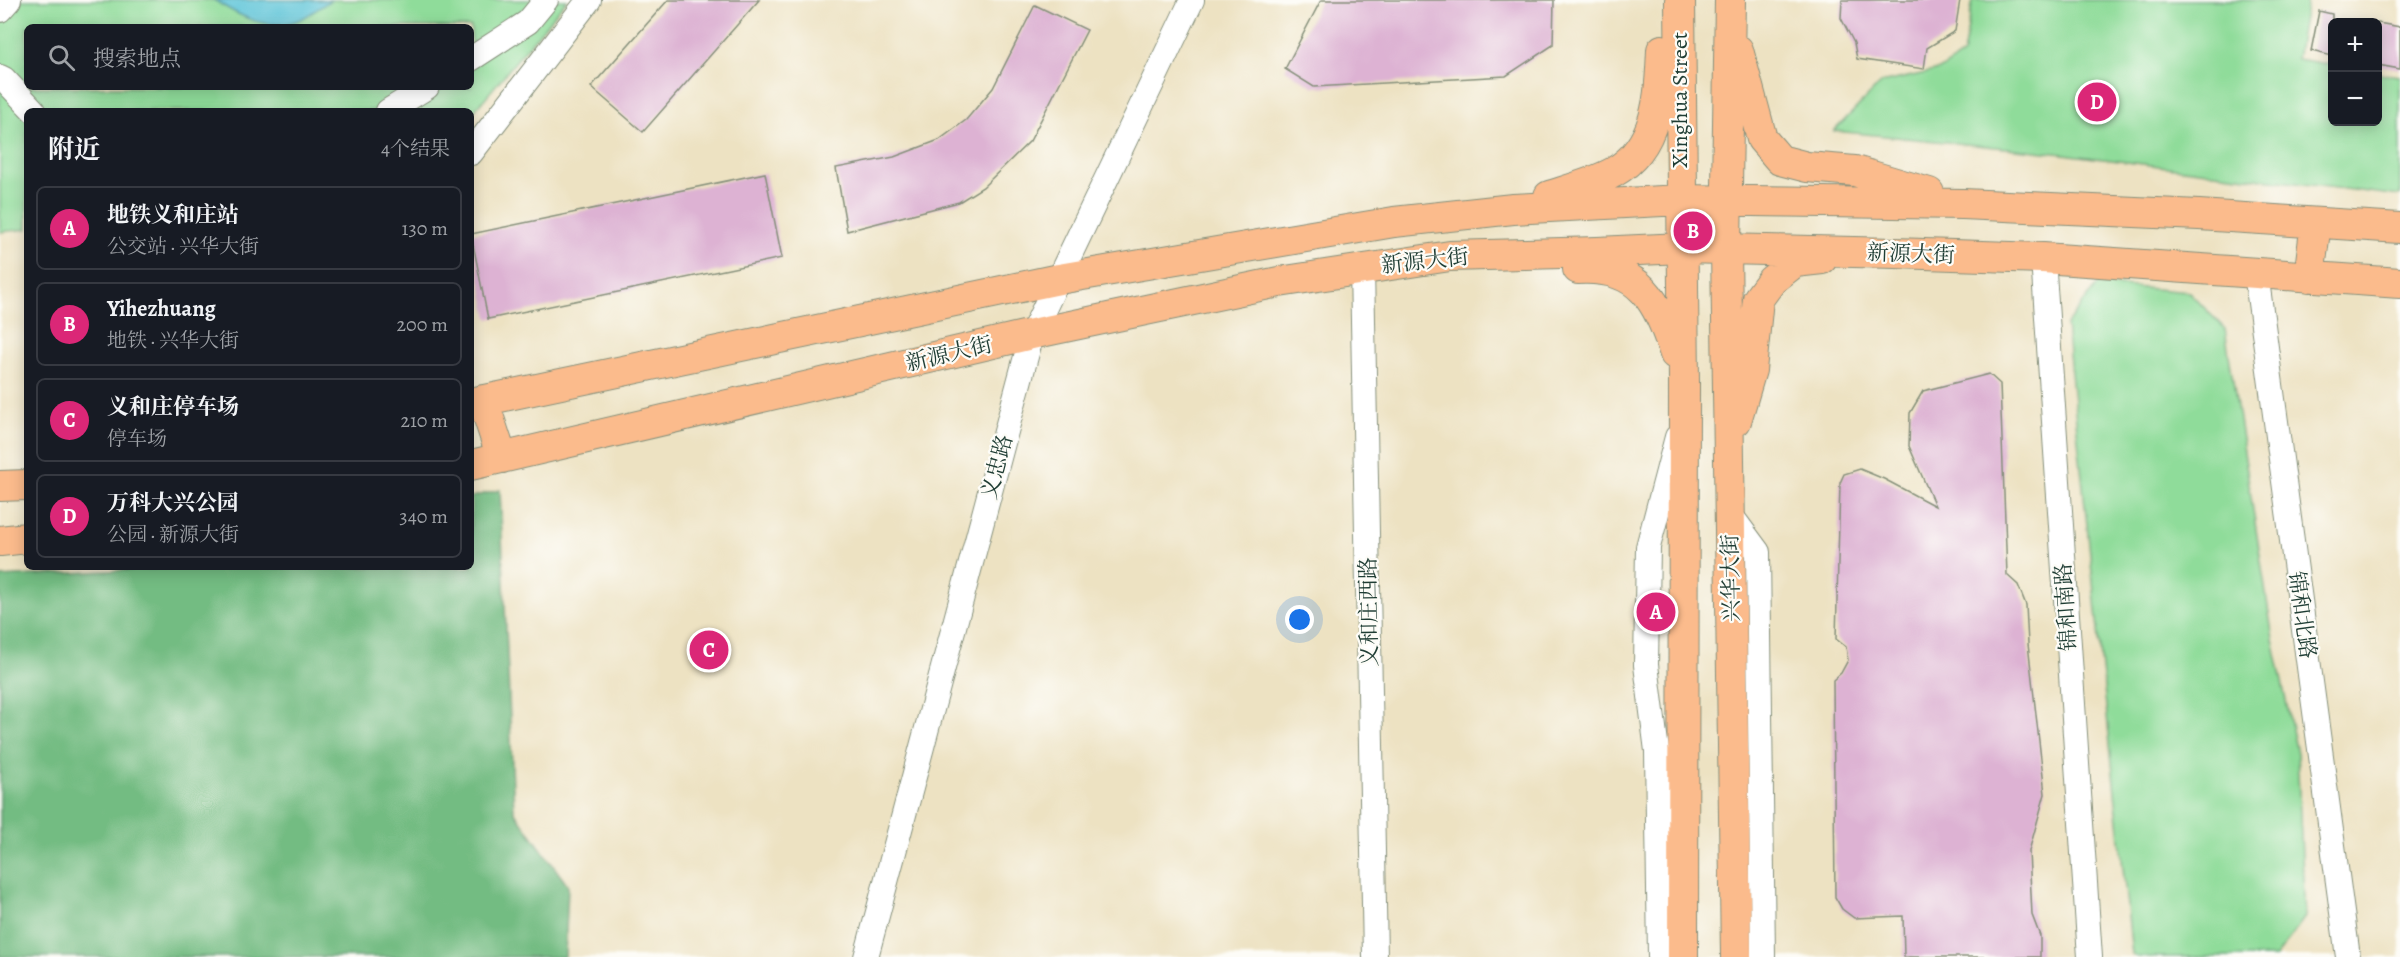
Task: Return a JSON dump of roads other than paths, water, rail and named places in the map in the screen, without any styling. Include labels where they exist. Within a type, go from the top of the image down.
[{"type":"main road","points":[[1513,208],[1587,184],[1616,171],[1641,148],[1655,120],[1662,42],[1671,0]]},
{"type":"main road","name":"Xinghua Street","points":[[1680,0],[1681,200]]},
{"type":"main road","points":[[1727,200],[1730,11]]},
{"type":"main road","points":[[1730,11],[1762,139],[1780,160],[1807,167],[1856,171],[1963,204]]},
{"type":"main road","name":"兴华大街","points":[[1681,200],[1684,381],[1683,957]]},
{"type":"main road","points":[[502,458],[477,402],[1059,279],[1394,222],[1513,208],[1727,200],[1963,204],[2400,228]]},
{"type":"main road","name":"兴华大街","points":[[1727,200],[1727,449],[1730,514],[1736,957]]},
{"type":"main road","points":[[2309,277],[2316,223]]},
{"type":"main road","name":"新源大街","points":[[474,464],[1032,334],[1279,282],[1450,256],[1726,248],[2043,258],[2400,283]]},
{"type":"main road","points":[[1727,449],[1751,370],[1758,299],[1772,280],[1795,262],[1895,253]]},
{"type":"main road","points":[[1450,256],[1552,270],[1597,268],[1618,271],[1642,287],[1663,318],[1684,381]]},
{"type":"main road","points":[[0,486],[24,485]]},
{"type":"main road","points":[[0,541],[24,538]]},
{"type":"street","points":[[0,10],[9,0]]},
{"type":"street","points":[[474,57],[528,22],[546,0]]},
{"type":"street","points":[[474,149],[589,0]]},
{"type":"street","name":"义忠路","points":[[866,957],[1032,334],[1192,0]]},
{"type":"street","points":[[0,77],[4,78],[31,108]]},
{"type":"street","points":[[393,108],[422,90]]},
{"type":"street","name":"锦和南路","points":[[2043,258],[2090,957]]},
{"type":"street","name":"义和庄西路","points":[[1362,268],[1375,957]]},
{"type":"street","name":"锦和北路","points":[[2256,273],[2348,957]]},
{"type":"street","points":[[1660,957],[1657,751],[1646,665],[1648,547],[1683,411]]},
{"type":"street","points":[[1730,514],[1758,552],[1763,957]]},
{"type":"water","points":[[214,0],[331,0],[291,23],[268,24],[245,17]]},
{"type":"place","name":"万科大兴公园","points":[[2097,102]]},
{"type":"place","name":"Yihezhuang","points":[[1693,231]]},
{"type":"place","name":"地铁义和庄站","points":[[1656,612]]},
{"type":"place","name":"义和庄停车场","points":[[709,650]]}]
